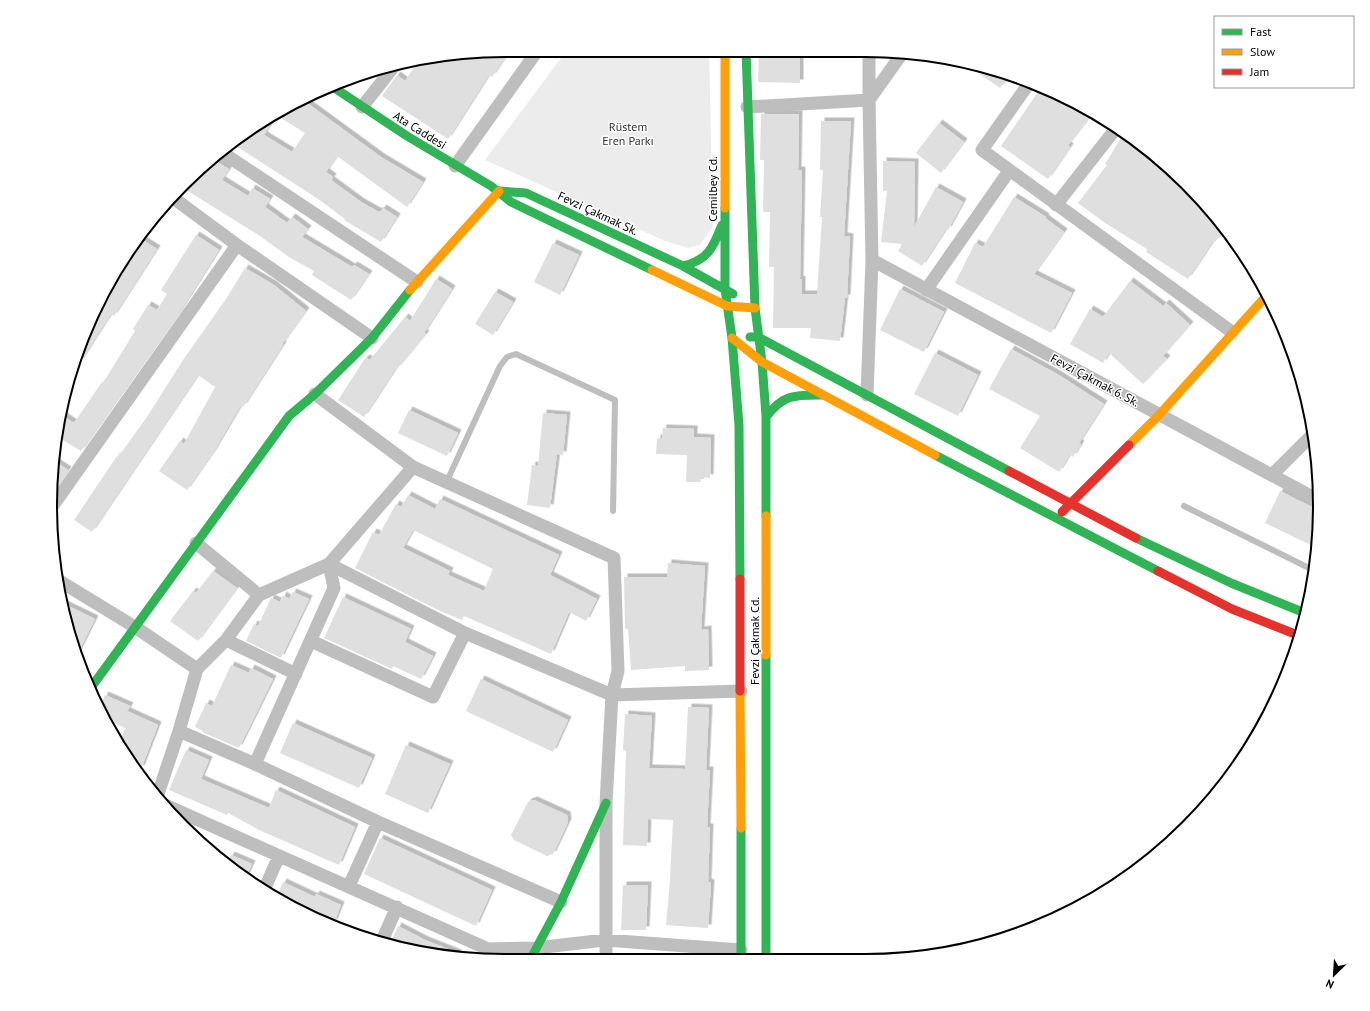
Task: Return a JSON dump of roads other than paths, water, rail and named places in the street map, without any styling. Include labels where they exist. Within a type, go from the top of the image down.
[{"type":"street","points":[[455,166],[533,57]]},
{"type":"street","name":"Cemilbey Cd.","points":[[724,57],[725,289],[730,327]]},
{"type":"street","points":[[727,306],[755,308],[746,57]]},
{"type":"street","points":[[867,395],[872,260],[868,100],[869,57]]},
{"type":"street","points":[[868,100],[898,58]]},
{"type":"street","points":[[362,107],[390,72]]},
{"type":"street","points":[[1026,87],[982,150],[1232,332]]},
{"type":"street","name":"Ata Caddesi","points":[[337,90],[455,166],[499,191],[511,202],[727,306]]},
{"type":"street","points":[[747,107],[868,100]]},
{"type":"street","points":[[1056,205],[1113,133]]},
{"type":"street","points":[[226,155],[417,282]]},
{"type":"street","points":[[926,290],[1009,171]]},
{"type":"street","points":[[94,684],[289,416],[315,394],[372,338],[417,282],[499,191]]},
{"type":"street","name":"Fevzi Çakmak Sk.","points":[[499,191],[526,193],[683,266],[725,289],[755,308]]},
{"type":"street","points":[[177,200],[237,245],[372,338]]},
{"type":"street","points":[[683,266],[696,264],[707,256],[724,219]]},
{"type":"street","points":[[57,499],[237,245]]},
{"type":"street","name":"Fevzi Çakmak 6. Sk.","points":[[872,260],[1313,497]]},
{"type":"street","points":[[1055,519],[1159,414],[1263,299]]},
{"type":"street","name":"Fevzi Çakmak Cd.","points":[[755,308],[762,362],[766,417],[766,954]]},
{"type":"street","name":"Fevzi Çakmak Cd.","points":[[730,327],[739,425],[741,954]]},
{"type":"street","points":[[732,338],[758,337],[1154,547],[1231,583],[1300,611]]},
{"type":"street","points":[[732,338],[762,362],[1055,519],[1232,609],[1294,634]]},
{"type":"street","points":[[315,394],[413,467],[447,481],[614,558],[618,671],[612,695],[606,803],[606,954]]},
{"type":"street","points":[[766,417],[775,404],[784,398],[796,395],[824,395]]},
{"type":"street","points":[[1272,475],[1308,439]]},
{"type":"street","points":[[159,790],[179,732],[197,669],[226,640],[259,595],[329,564],[413,467]]},
{"type":"street","points":[[196,543],[259,595]]},
{"type":"street","points":[[329,564],[465,633],[612,695],[741,691]]},
{"type":"street","points":[[255,764],[334,588],[329,564]]},
{"type":"street","points":[[64,584],[135,627],[197,669]]},
{"type":"street","points":[[311,641],[433,697],[465,633]]},
{"type":"street","points":[[226,640],[296,674]]},
{"type":"street","points":[[179,732],[255,764],[378,822],[561,902]]},
{"type":"street","points":[[533,954],[561,902],[606,803]]},
{"type":"street","points":[[176,810],[397,907],[488,949],[533,954],[605,940],[741,954]]},
{"type":"street","points":[[349,886],[378,822]]},
{"type":"street","points":[[266,885],[279,856]]},
{"type":"street","points":[[384,937],[397,907]]},
{"type":"lane","points":[[447,481],[500,366],[507,357],[516,354],[615,400],[613,511]]},
{"type":"lane","points":[[1184,506],[1308,568]]},
{"type":"park label","name":"Rüstem Eren Parkı","points":[[628,133]]}]
